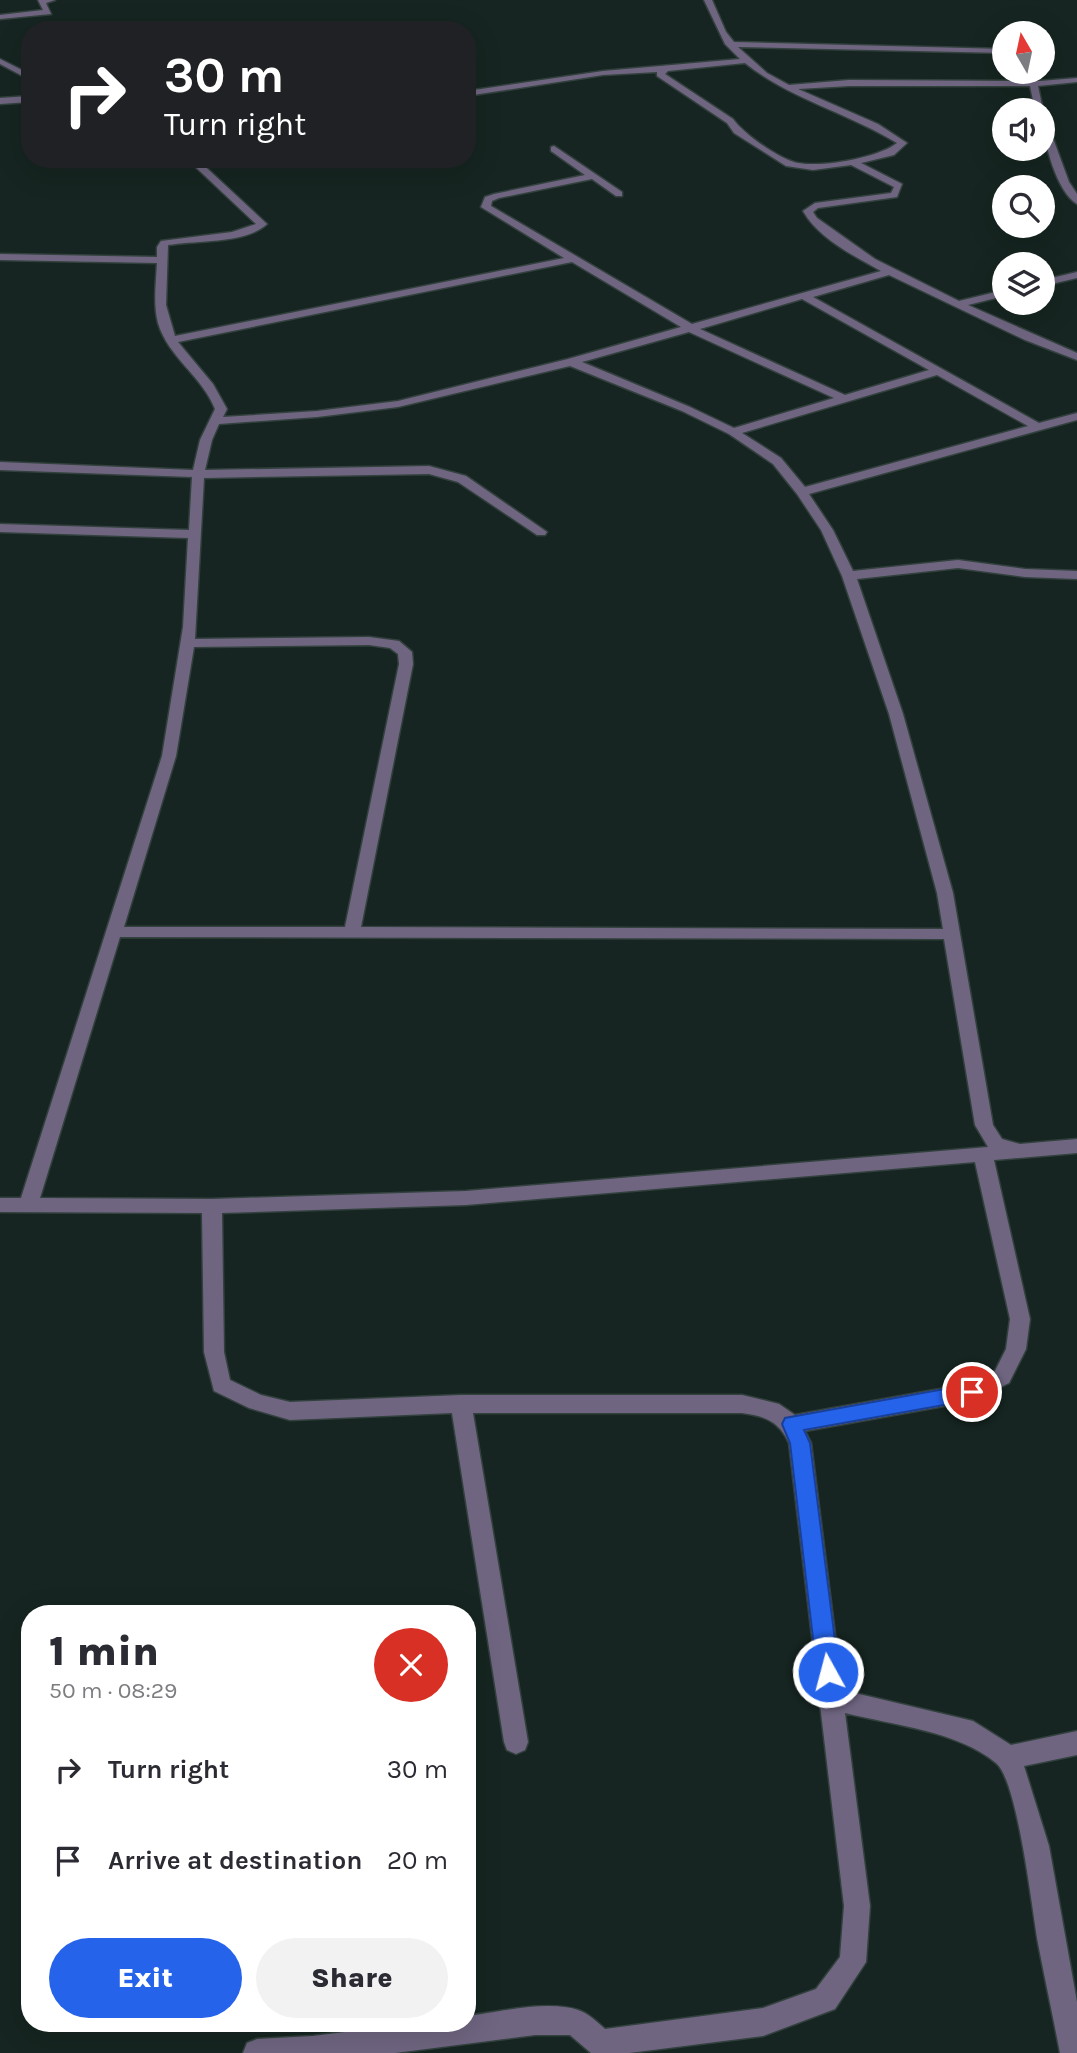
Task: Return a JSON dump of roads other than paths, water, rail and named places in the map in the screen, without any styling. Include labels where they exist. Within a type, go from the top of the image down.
[{"type":"street","points":[[0,17],[48,12],[41,1],[51,0]]},
{"type":"street","points":[[666,69],[660,74],[730,121],[737,131],[789,164],[813,167],[852,162],[891,153],[902,143],[883,129],[836,106],[784,88],[745,61],[729,44],[708,0]]},
{"type":"street","points":[[729,44],[864,45],[992,50]]},
{"type":"street","points":[[0,61],[21,73]]},
{"type":"street","points":[[476,93],[603,73],[745,61]]},
{"type":"street","points":[[1055,82],[1077,80]]},
{"type":"street","points":[[784,88],[849,83],[992,83]]},
{"type":"street","points":[[0,101],[21,100]]},
{"type":"street","points":[[554,149],[619,194]]},
{"type":"street","points":[[1055,156],[1064,182],[1077,201]]},
{"type":"street","points":[[852,162],[899,186],[894,195],[815,206],[808,211],[823,229],[891,271],[957,305],[1054,350],[1077,357]]},
{"type":"street","points":[[28,1205],[169,756],[187,643],[198,474],[205,440],[221,409],[218,398],[172,340],[164,323],[161,297],[164,243],[246,232],[258,229],[262,224],[201,168]]},
{"type":"street","points":[[594,176],[497,196],[485,202],[491,211],[690,328],[844,399]]},
{"type":"street","points":[[0,257],[163,260]]},
{"type":"street","points":[[172,340],[573,259]]},
{"type":"street","points":[[216,421],[317,414],[398,404],[571,362],[891,271]]},
{"type":"street","points":[[1055,280],[1077,275]]},
{"type":"street","points":[[804,296],[1038,427]]},
{"type":"street","points":[[957,305],[992,296]]},
{"type":"street","points":[[571,362],[687,409],[733,432],[777,461],[827,530],[849,576],[896,714],[945,893],[984,1125],[996,1145],[1025,1149]]},
{"type":"street","points":[[733,432],[938,371]]},
{"type":"street","points":[[802,492],[1077,416]]},
{"type":"street","points":[[0,466],[198,474],[429,470],[462,479],[541,532]]},
{"type":"street","points":[[0,528],[194,534]]},
{"type":"street","points":[[849,576],[958,564],[1025,573],[1077,575]]},
{"type":"street","points":[[187,643],[369,641],[394,644],[405,652],[405,664],[352,932]]},
{"type":"street","points":[[114,932],[952,933]]},
{"type":"street","points":[[0,1205],[212,1206],[466,1198],[1077,1146]]},
{"type":"street","points":[[792,1424],[972,1392],[1002,1377],[1016,1349],[1020,1319],[983,1154]]},
{"type":"street","points":[[212,1206],[214,1352],[221,1385],[256,1402],[290,1411],[460,1404],[742,1404],[776,1409],[792,1424],[800,1443],[858,1906],[853,1962],[825,1999],[763,2022],[603,2048],[575,2022],[535,2021],[476,2029]]},
{"type":"street","points":[[460,1404],[516,1742]]},
{"type":"street","points":[[831,1698],[973,1733],[1008,1757],[1037,1846],[1051,1941],[1074,2053]]},
{"type":"street","points":[[1008,1757],[1077,1743]]},
{"type":"street","points":[[257,2053],[313,2050],[451,2032]]}]
